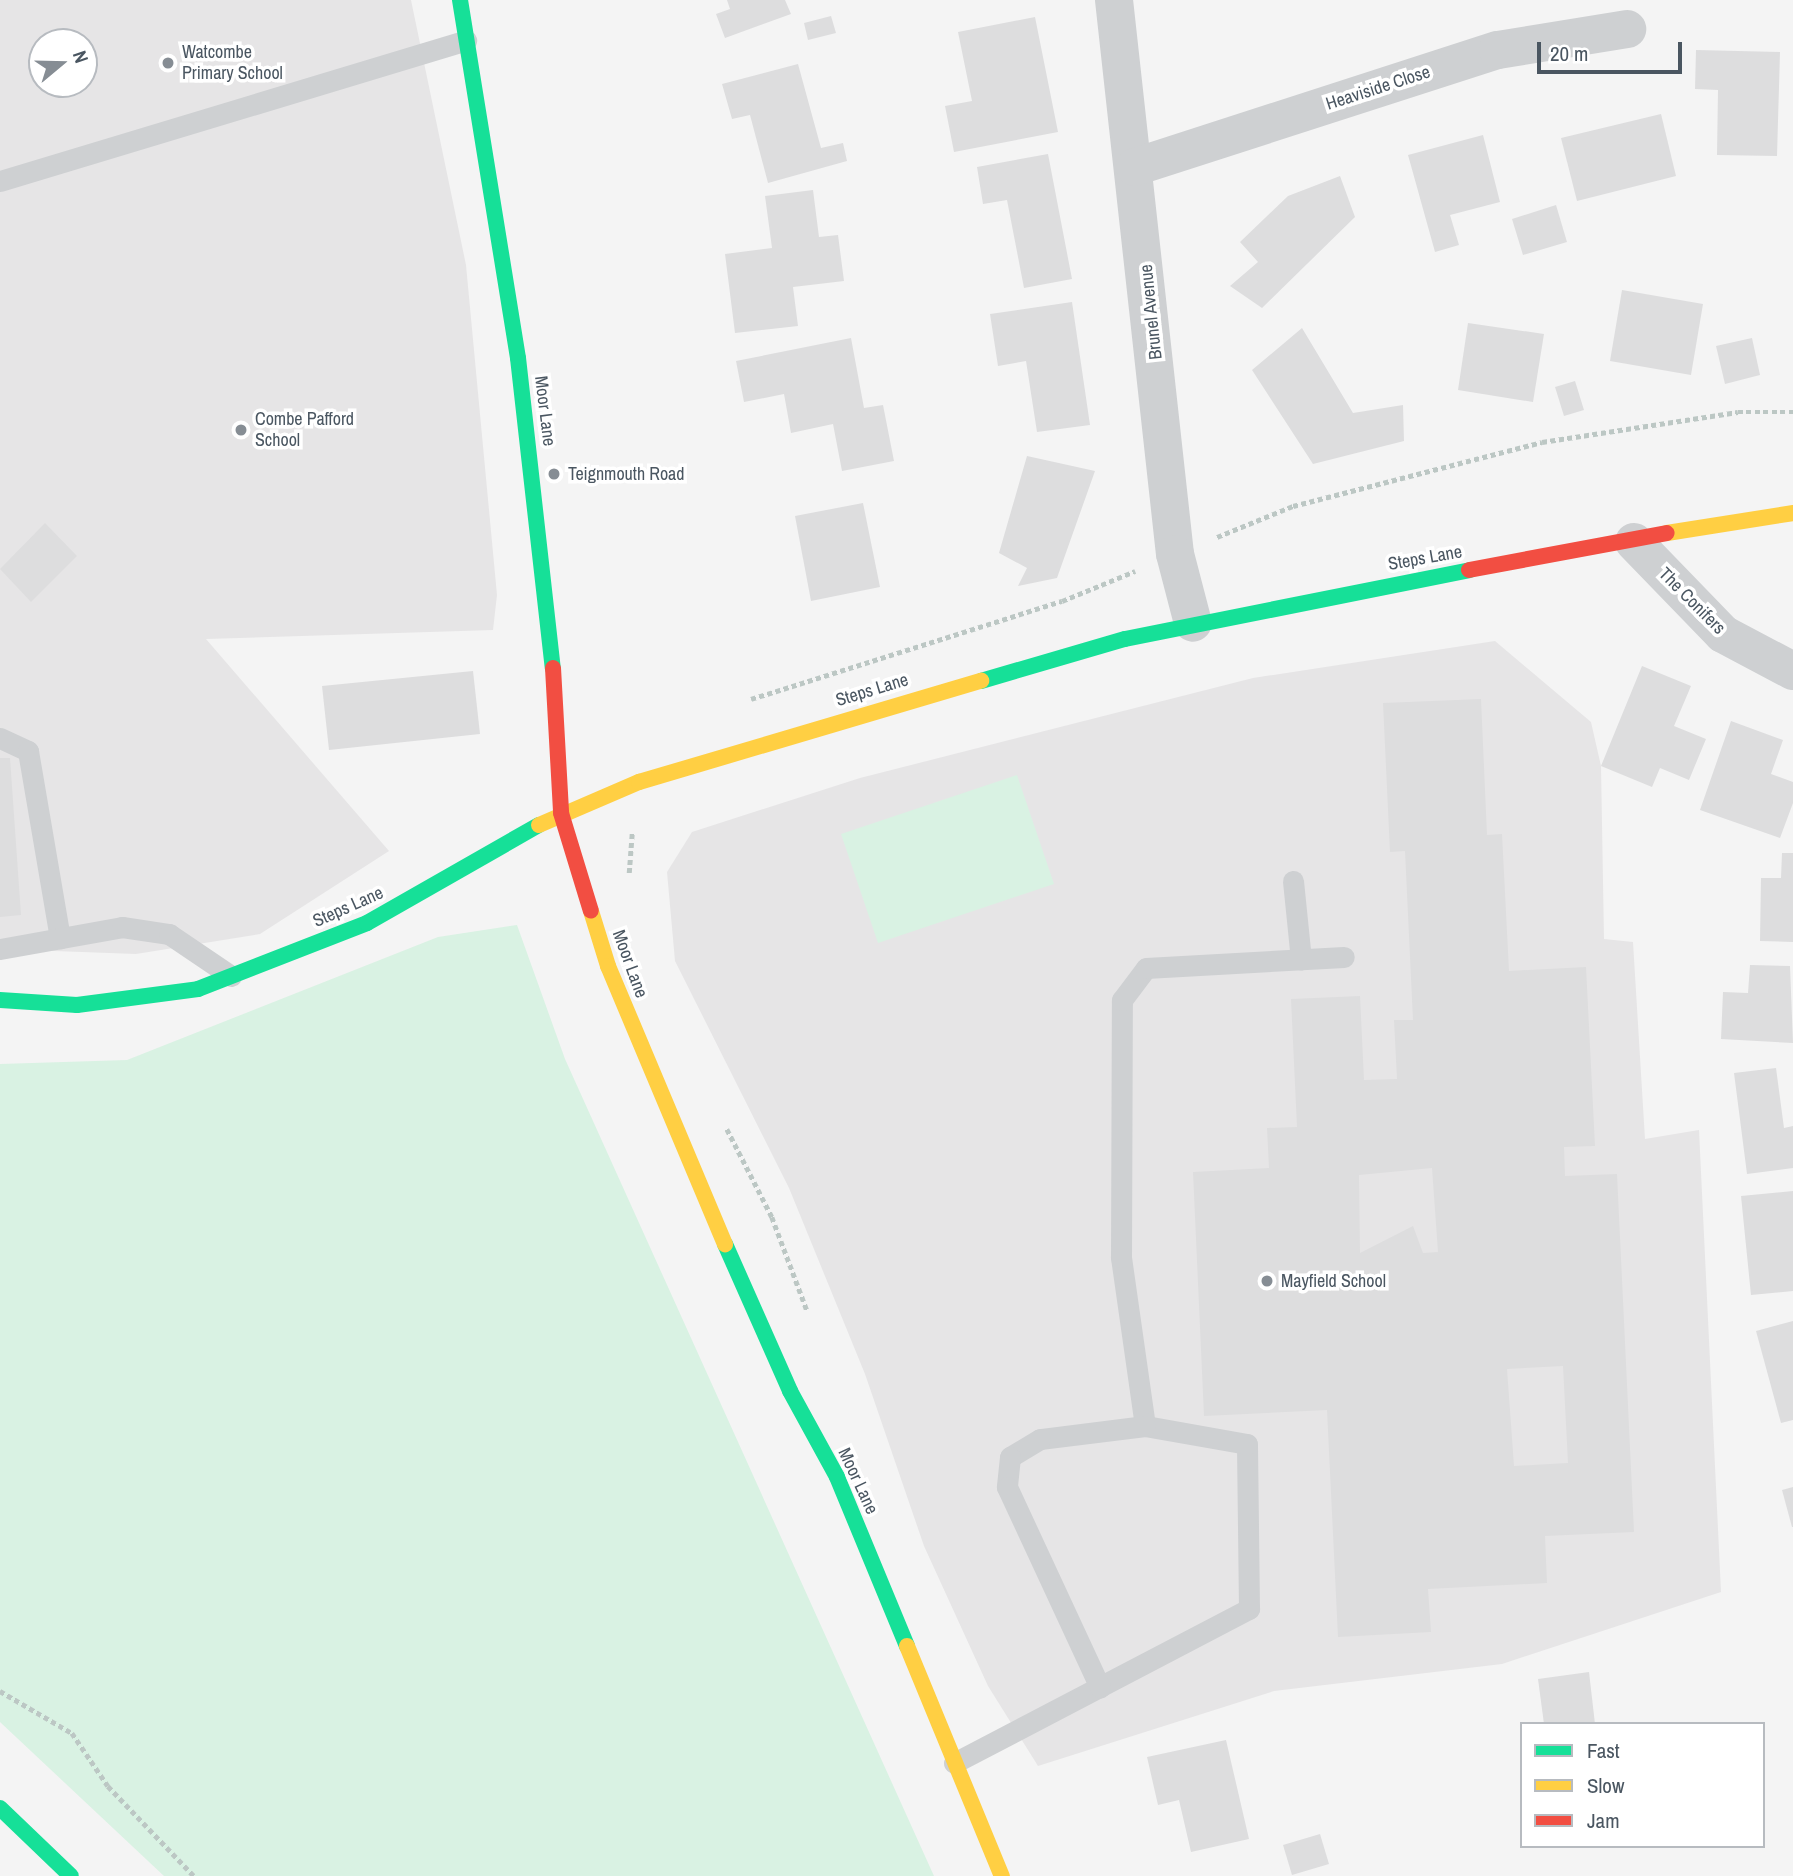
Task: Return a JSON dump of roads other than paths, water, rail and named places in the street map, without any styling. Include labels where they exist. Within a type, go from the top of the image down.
[{"type":"street","name":"Moor Lane","points":[[460,0],[519,358],[549,601],[561,813],[608,966],[678,1137],[790,1391],[837,1477],[1002,1876]]},
{"type":"street","name":"Brunel Avenue","points":[[1114,0],[1135,167],[1175,554],[1193,623]]},
{"type":"street","name":"Heaviside Close","points":[[1135,167],[1498,50],[1627,29]]},
{"type":"street","name":"Steps Lane","points":[[0,1000],[77,1005],[198,989],[367,923],[561,813],[639,782],[924,694],[1193,623],[1634,542],[1698,525],[1793,513]]},
{"type":"street","name":"The Conifers","points":[[1634,542],[1723,634],[1793,671]]},
{"type":"street","points":[[0,1808],[71,1876]]},
{"type":"lane","points":[[0,181],[466,40]]},
{"type":"lane","points":[[0,738],[28,751],[60,938]]},
{"type":"lane","points":[[1293,881],[1301,960]]},
{"type":"lane","points":[[0,949],[122,927],[169,934],[231,976]]},
{"type":"lane","points":[[1145,1426],[1121,1257],[1122,1000],[1146,968],[1345,957]]},
{"type":"lane","points":[[954,1763],[1100,1687],[1249,1609],[1247,1444],[1145,1426],[1040,1439],[1010,1457],[1007,1487],[1100,1687]]},
{"type":"place","name":"Watcombe Primary School","points":[[168,63]]},
{"type":"place","name":"Combe Pafford School","points":[[241,430]]},
{"type":"place","name":"Teignmouth Road","points":[[554,474]]},
{"type":"place","name":"Mayfield School","points":[[1267,1281]]}]
